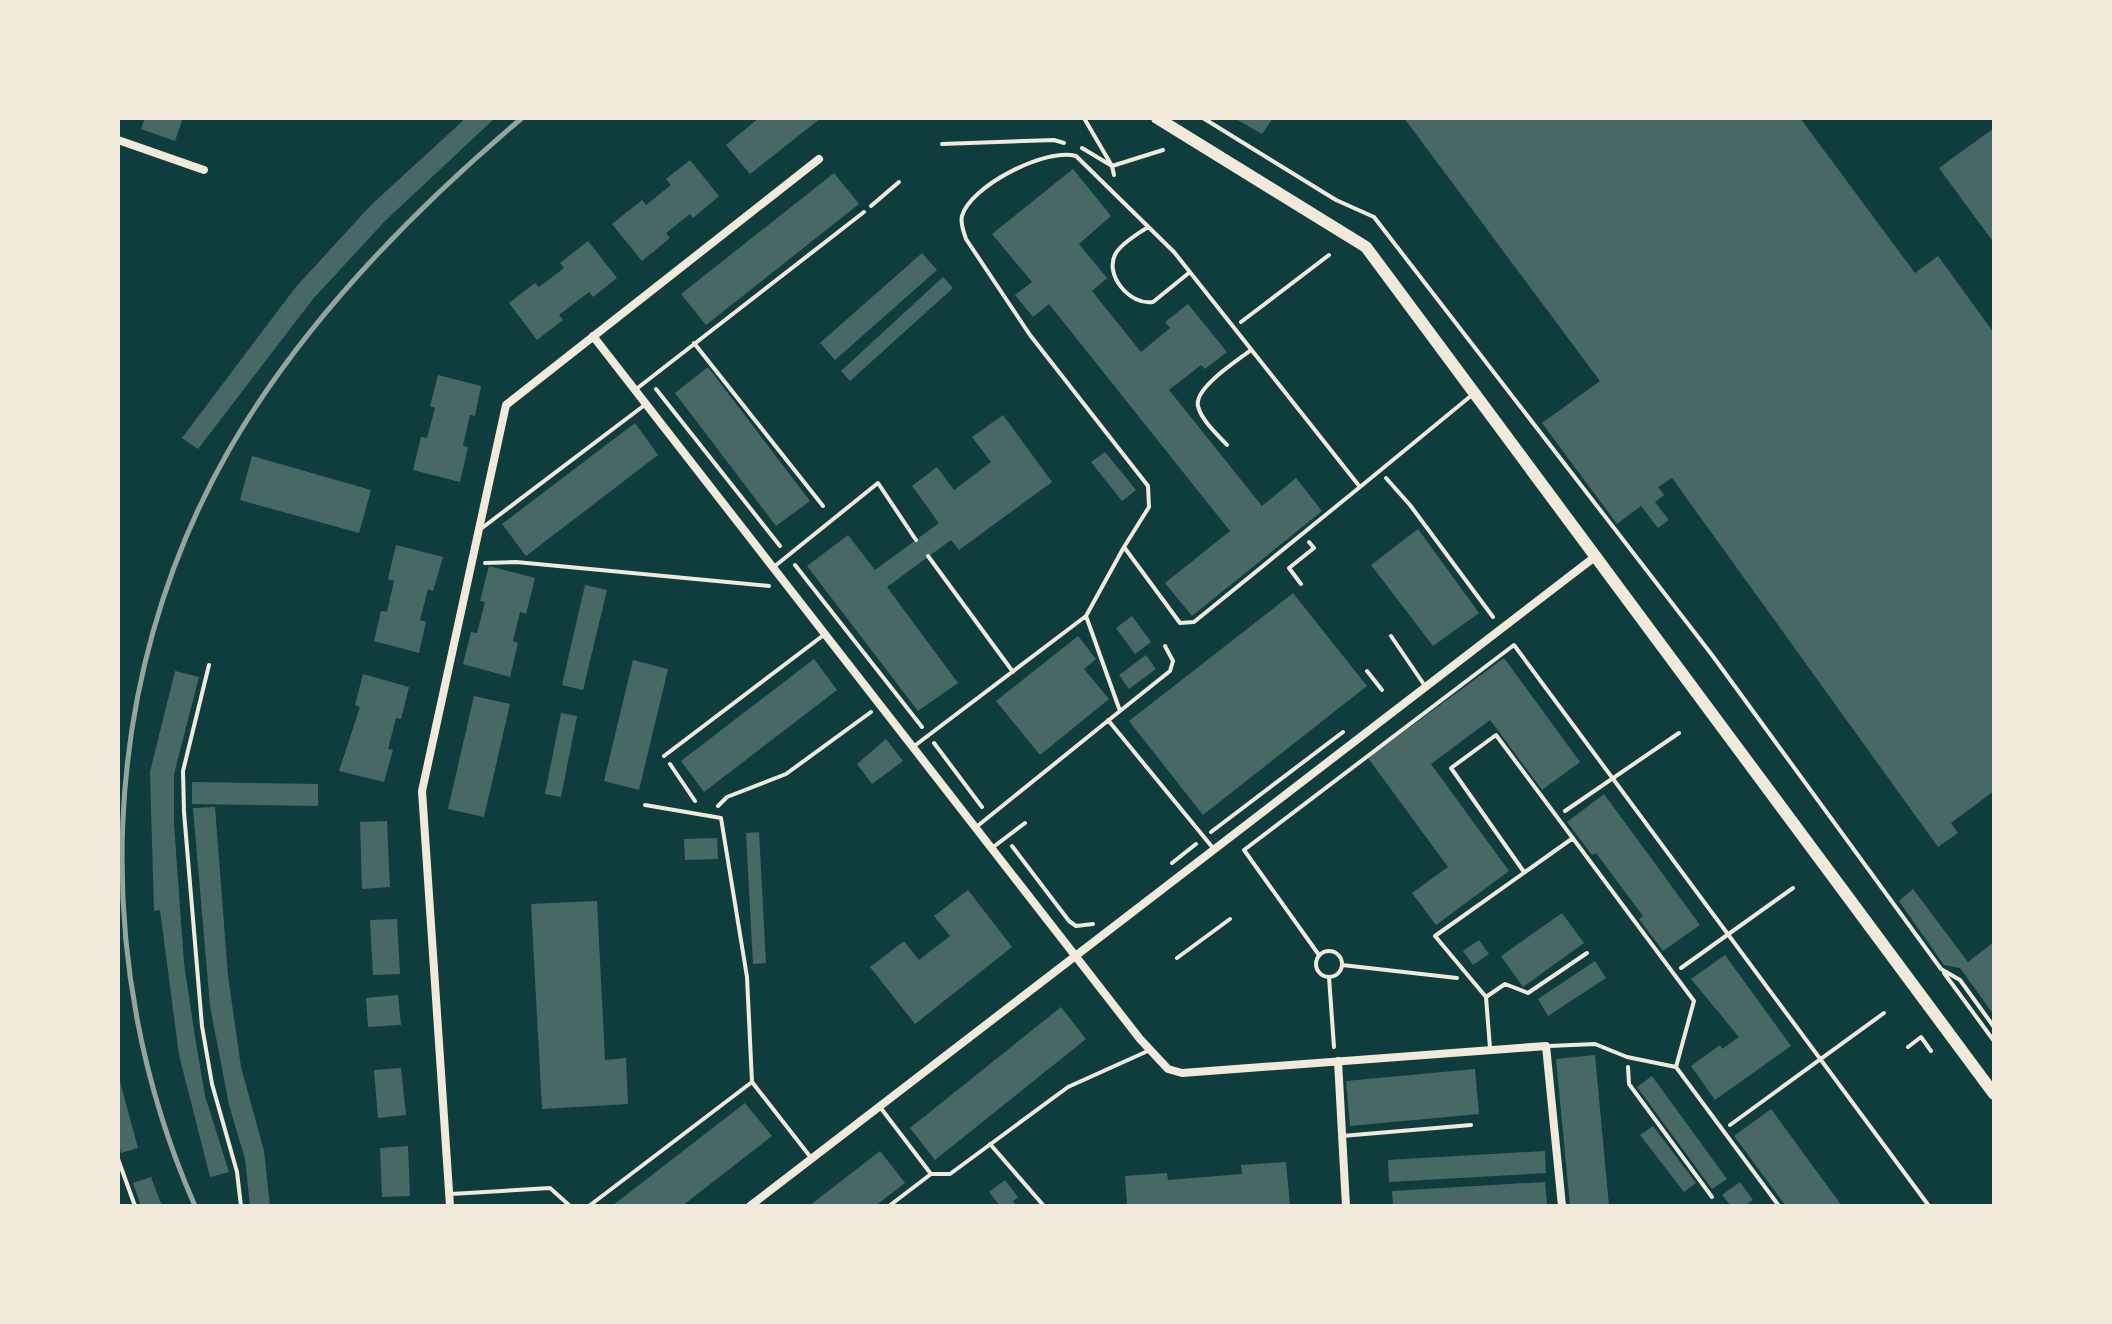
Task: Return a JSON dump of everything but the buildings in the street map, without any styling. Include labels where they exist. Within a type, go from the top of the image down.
[{"type":"main road","points":[[1157,118],[1366,247],[1994,1094]]},
{"type":"street","points":[[118,140],[204,170]]},
{"type":"street","points":[[450,1206],[422,791],[506,405],[819,160]]},
{"type":"street","points":[[593,336],[975,828],[1168,1069],[1182,1073],[1546,1046],[1562,1206]]},
{"type":"street","points":[[750,1206],[1596,556]]},
{"type":"street","points":[[1337,1062],[1346,1206]]},
{"type":"lane","points":[[914,747],[1086,616],[1149,507],[1148,486],[1030,335],[966,239],[960,222],[962,212],[1006,174],[1032,161],[1063,154],[1076,156],[1190,272],[1360,487]]},
{"type":"lane","points":[[635,390],[864,212]]},
{"type":"lane","points":[[1148,227],[1113,258],[1120,286],[1137,302],[1153,302],[1190,272]]},
{"type":"lane","points":[[694,344],[823,506]]},
{"type":"lane","points":[[1226,446],[1197,402],[1200,392],[1251,350]]},
{"type":"lane","points":[[1124,547],[1175,618],[1188,624],[1475,392]]},
{"type":"lane","points":[[478,532],[646,404]]},
{"type":"lane","points":[[773,568],[878,484],[916,540]]},
{"type":"lane","points":[[928,556],[1014,672]]},
{"type":"lane","points":[[1086,616],[1120,710]]},
{"type":"lane","points":[[664,756],[825,634]]},
{"type":"lane","points":[[1392,636],[1426,687]]},
{"type":"lane","points":[[975,828],[1170,671],[1173,661],[1166,646]]},
{"type":"lane","points":[[209,665],[183,771],[184,812],[202,1026],[212,1084],[237,1172],[241,1206]]},
{"type":"lane","points":[[1108,720],[1214,850]]},
{"type":"lane","points":[[1524,872],[1450,768],[1496,735],[1694,1001],[1676,1067]]},
{"type":"lane","points":[[645,805],[720,818],[746,976],[752,1082],[812,1159]]},
{"type":"lane","points":[[1182,826],[1189,819]]},
{"type":"lane","points":[[992,848],[1025,823]]},
{"type":"lane","points":[[1490,1050],[1486,997],[1434,936],[1572,838]]},
{"type":"lane","points":[[1486,997],[1505,984],[1528,993],[1587,953]]},
{"type":"lane","points":[[1546,1046],[1595,1044],[1627,1057],[1676,1067],[1778,1206]]},
{"type":"lane","points":[[888,1206],[931,1174],[950,1174],[1068,1087],[1150,1050]]},
{"type":"lane","points":[[589,1206],[752,1082]]},
{"type":"lane","points":[[880,1107],[931,1174]]},
{"type":"lane","points":[[1342,1136],[1471,1125]]},
{"type":"lane","points":[[990,1144],[1044,1206]]},
{"type":"lane","points":[[118,1159],[134,1206]]},
{"type":"lane","points":[[449,1194],[550,1188],[570,1206]]},
{"type":"path","points":[[1084,118],[1112,166],[1114,179]]},
{"type":"path","points":[[942,144],[1054,140],[1088,149],[1112,166]]},
{"type":"path","points":[[1112,166],[1163,150]]},
{"type":"path","points":[[864,212],[899,182]]},
{"type":"path","points":[[1234,328],[1329,255]]},
{"type":"path","points":[[648,380],[989,816]]},
{"type":"path","points":[[1394,487],[1494,617]]},
{"type":"path","points":[[1594,504],[1712,655],[1994,1042]]},
{"type":"path","points":[[1300,584],[1289,568],[1314,548],[1309,542]]},
{"type":"path","points":[[470,564],[516,562],[789,588]]},
{"type":"path","points":[[1368,672],[1382,690]]},
{"type":"path","points":[[664,756],[706,815],[727,797],[786,774],[880,705]]},
{"type":"path","points":[[1159,874],[1357,721]]},
{"type":"path","points":[[1557,817],[1679,732]]},
{"type":"path","points":[[1006,838],[1069,920],[1076,926],[1087,927],[1099,922]]},
{"type":"path","points":[[1244,850],[1319,955],[1317,969],[1329,977]]},
{"type":"path","points":[[1673,973],[1792,888]]},
{"type":"path","points":[[1178,958],[1230,919]]},
{"type":"path","points":[[1319,955],[1334,952],[1340,958],[1339,972],[1329,977]]},
{"type":"path","points":[[1342,966],[1471,979]]},
{"type":"path","points":[[1941,970],[1960,980],[1994,1026]]},
{"type":"path","points":[[1329,977],[1337,1062]]},
{"type":"path","points":[[1722,1132],[1884,1013]]},
{"type":"path","points":[[1908,1046],[1921,1037],[1931,1051]]},
{"type":"path","points":[[1627,1057],[1629,1084],[1712,1197]]},
{"type":"railway","points":[[195,1206],[161,1114],[137,1019],[124,922],[123,824],[132,727],[153,632],[185,539],[229,450],[290,358],[400,231],[522,118]]}]
